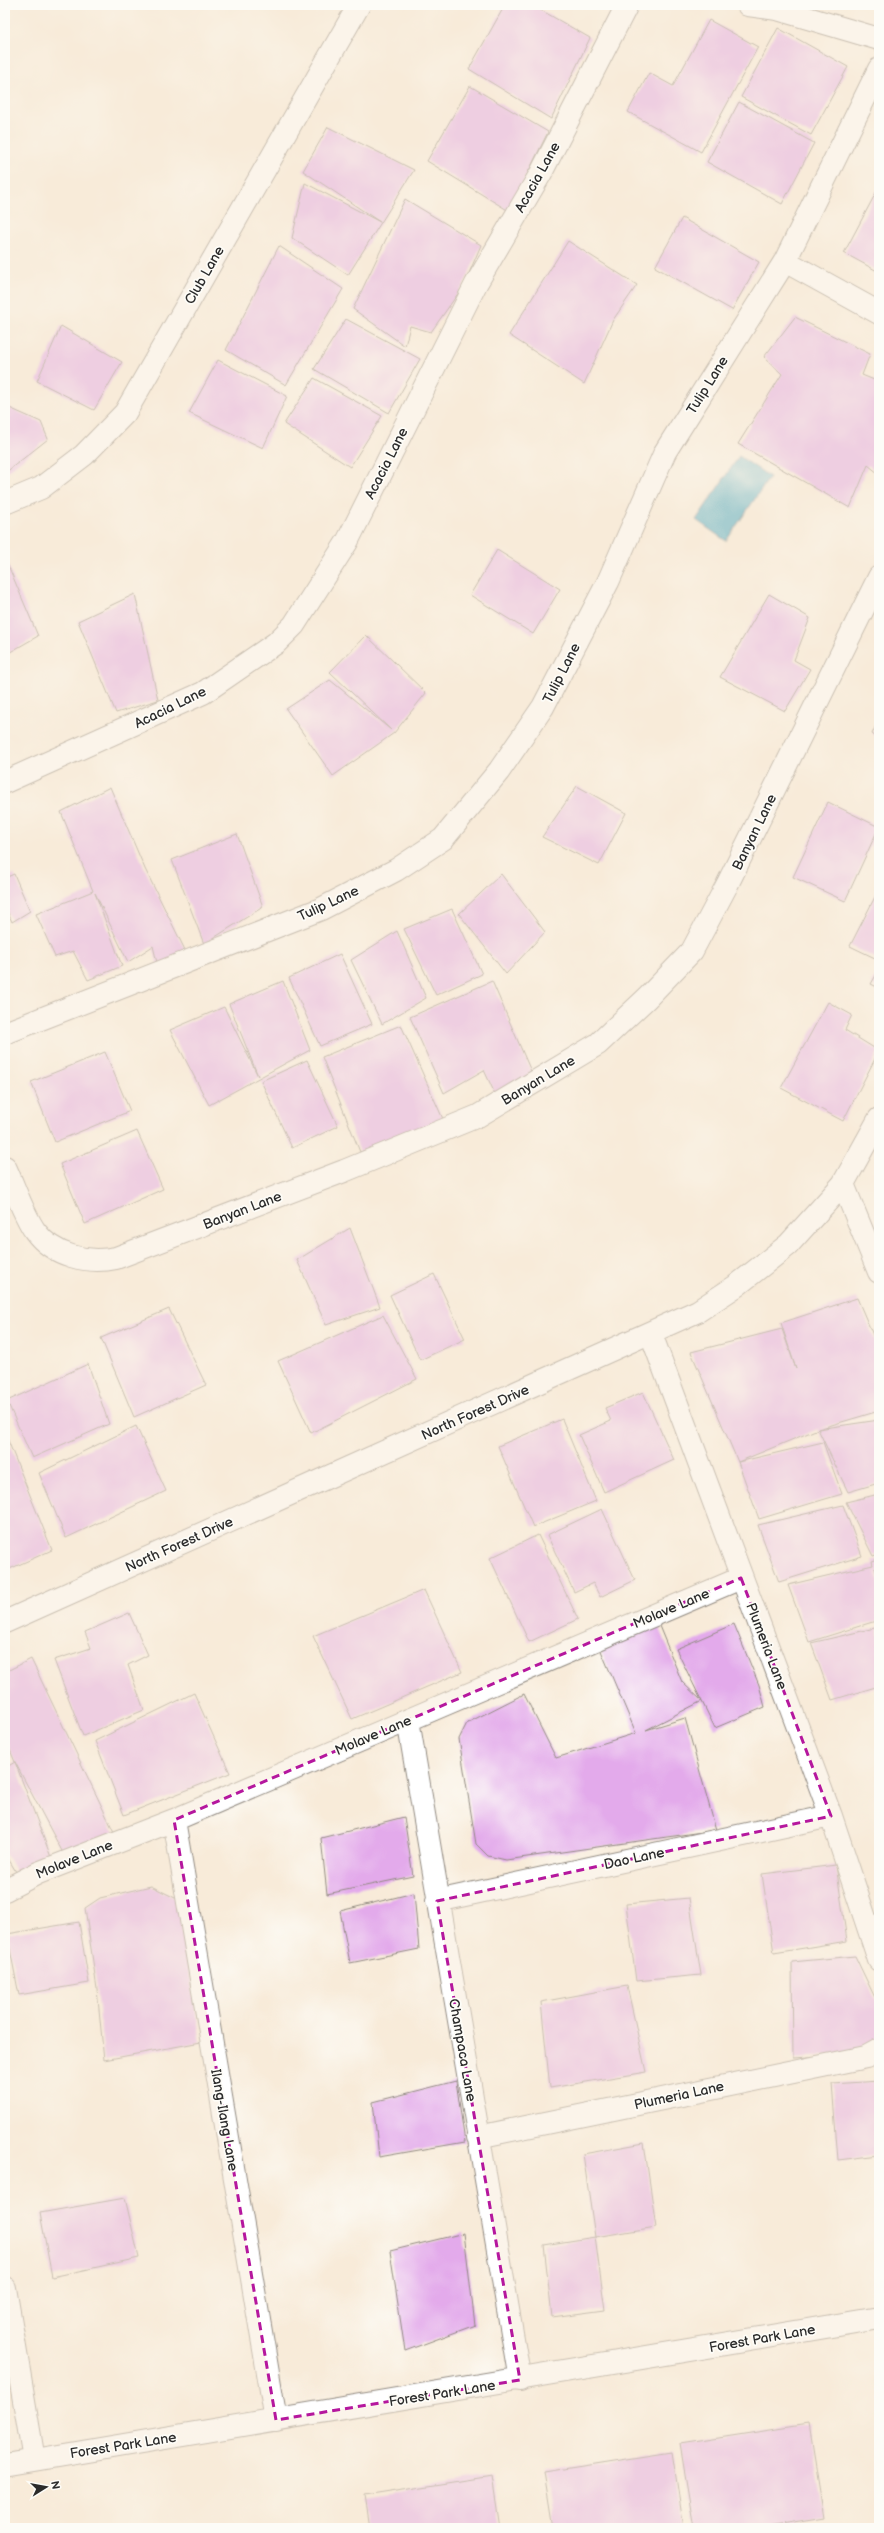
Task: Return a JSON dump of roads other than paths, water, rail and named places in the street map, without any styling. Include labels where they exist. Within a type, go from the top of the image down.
[{"type":"street","name":"Club Lane","points":[[5,503],[41,488],[84,454],[126,413],[359,5]]},
{"type":"street","name":"Acacia Lane","points":[[5,782],[203,693],[276,643],[294,625],[347,542],[476,284],[540,173],[627,5]]},
{"type":"street","points":[[748,5],[776,9],[879,39]]},
{"type":"street","name":"Tulip Lane","points":[[5,1033],[321,909],[396,870],[443,839],[499,771],[543,707],[608,582],[665,452],[785,261],[879,69]]},
{"type":"street","points":[[785,261],[879,313]]},
{"type":"street","name":"Banyan Lane","points":[[5,1167],[35,1231],[56,1249],[76,1257],[100,1261],[116,1258],[344,1171],[478,1116],[598,1044],[647,998],[692,951],[728,885],[879,577]]},
{"type":"street","name":"North Forest Drive","points":[[5,1622],[698,1312],[736,1286],[788,1245],[844,1184],[879,1118]]},
{"type":"street","points":[[844,1184],[879,1272]]},
{"type":"street","name":"Plumeria Lane","points":[[651,1334],[831,1816],[879,1960]]},
{"type":"street","name":"Molave Lane","points":[[5,1890],[38,1873],[174,1820],[741,1578]]},
{"type":"street","name":"Champaca Lane","points":[[408,1720],[437,1901],[520,2380]]},
{"type":"street","name":"Dao Lane","points":[[437,1901],[831,1816]]},
{"type":"street","name":"Ilang-Ilang Lane","points":[[174,1820],[276,2420]]},
{"type":"street","name":"Plumeria Lane","points":[[478,2137],[866,2057],[879,2050]]},
{"type":"street","points":[[5,2288],[34,2460]]},
{"type":"street","name":"Forest Park Lane","points":[[5,2465],[520,2380],[879,2318]]},
{"type":"water","points":[[739,456],[770,477],[726,541],[696,520]]}]
